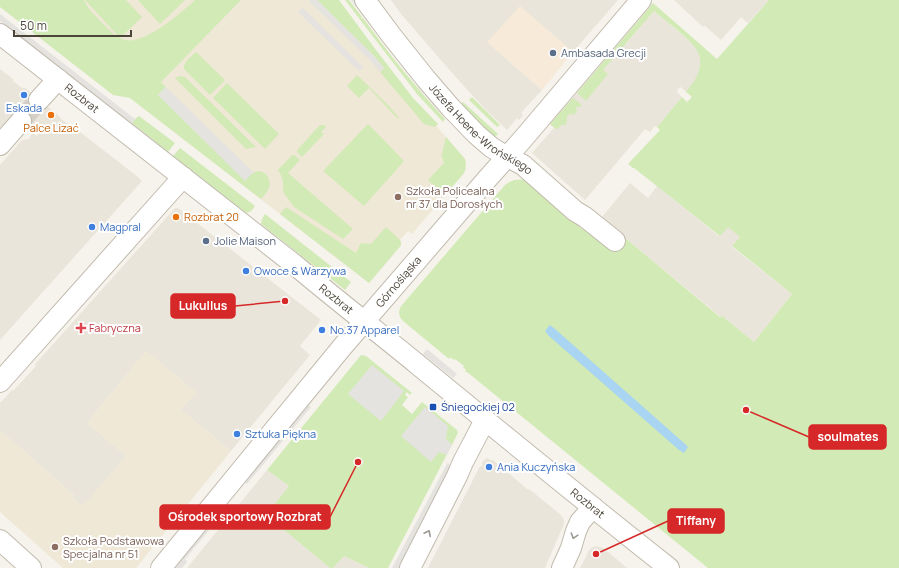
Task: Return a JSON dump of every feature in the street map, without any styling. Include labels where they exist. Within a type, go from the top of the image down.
[{"type":"street","name":"Józefa Hoene-Wrońskiego","points":[[365,0],[426,79],[476,134],[491,147],[523,165],[575,211],[615,241]]},
{"type":"street","name":"Górnośląska","points":[[162,568],[364,322],[641,0]]},
{"type":"street","name":"Rozbrat","points":[[0,34],[295,265],[331,296],[669,568]]},
{"type":"street","points":[[39,100],[58,79]]},
{"type":"street","points":[[0,145],[21,121]]},
{"type":"street","points":[[0,382],[183,177]]},
{"type":"street","points":[[410,568],[485,420]]},
{"type":"street","points":[[562,568],[580,522],[593,507]]},
{"type":"street","points":[[0,540],[31,568]]},
{"type":"shaded area","points":[[0,0],[333,0],[366,45],[465,159],[466,169],[412,234],[408,231],[400,240],[401,246],[369,283],[130,98]]},
{"type":"shaded area","points":[[317,0],[374,56],[384,68],[380,72],[370,60],[309,1]]},
{"type":"shaded area","points":[[351,0],[357,0],[444,109],[440,112],[405,70]]},
{"type":"shaded area","points":[[391,0],[618,0],[573,52],[520,7],[494,48],[542,90],[521,113],[523,115],[519,120],[517,118],[507,130],[484,108],[453,74],[401,14]]},
{"type":"shaded area","points":[[674,0],[769,0],[748,23],[741,17],[721,40],[705,26],[703,27]]},
{"type":"shaded area","points":[[520,6],[573,52],[542,90],[487,42]]},
{"type":"shaded area","points":[[303,8],[363,67],[359,71],[298,12]]},
{"type":"shaded area","points":[[654,11],[693,44],[699,53],[699,73],[686,92],[681,87],[678,89],[677,92],[682,97],[657,127],[655,126],[650,132],[645,129],[585,200],[532,153],[554,128],[550,124],[621,41],[625,45]]},
{"type":"shaded area","points":[[0,14],[135,119],[131,124],[0,21]]},
{"type":"shaded area","points":[[0,69],[13,79],[13,81],[22,88],[25,88],[60,118],[142,181],[0,340],[0,165],[22,140],[29,139],[32,133],[37,136],[38,135],[16,117],[0,133]]},
{"type":"shaded area","points":[[166,87],[253,172],[245,181],[158,95]]},
{"type":"shaded area","points":[[630,183],[648,198],[657,186],[719,236],[728,226],[740,237],[732,247],[792,294],[754,342],[722,316],[721,317],[602,217]]},
{"type":"shaded area","points":[[175,208],[178,208],[321,320],[300,346],[310,355],[231,451],[181,410],[196,392],[146,351],[87,423],[126,456],[83,507],[72,497],[74,495],[1,431],[0,433],[0,403],[36,366],[35,364]]},
{"type":"shaded area","points":[[427,349],[457,374],[453,378],[423,354]]},
{"type":"shaded area","points":[[146,351],[196,392],[181,410],[231,451],[136,568],[63,568],[0,512],[0,433],[1,431],[74,495],[72,498],[83,506],[126,456],[87,423]]},
{"type":"shaded area","points":[[372,365],[404,391],[381,421],[348,394]]},
{"type":"shaded area","points":[[307,404],[311,407],[247,484],[243,481]]},
{"type":"shaded area","points":[[425,407],[448,426],[446,439],[452,445],[447,455],[439,452],[431,462],[401,436]]},
{"type":"shaded area","points":[[487,458],[493,460],[561,515],[564,520],[564,524],[545,568],[428,568],[480,466],[481,467],[482,462]]},
{"type":"shaded area","points":[[448,462],[453,473],[403,568],[392,568]]},
{"type":"shaded area","points":[[267,470],[289,486],[266,515],[330,568],[187,568]]},
{"type":"shaded area","points":[[222,505],[227,509],[185,559],[187,562],[182,568],[173,568]]},
{"type":"shaded area","points":[[596,546],[603,548],[627,568],[580,568],[588,551]]},
{"type":"shaded area","points":[[344,556],[369,568],[333,568]]},
{"type":"green space","points":[[0,0],[84,0],[92,12],[113,34],[125,40],[133,40],[142,38],[162,27],[195,0],[241,0],[161,82],[166,87],[158,95],[245,180],[255,172],[259,171],[265,173],[269,178],[270,185],[265,194],[261,199],[130,98],[113,95],[0,7]]},
{"type":"green space","points":[[85,0],[126,0],[142,17],[120,38]]},
{"type":"green space","points":[[138,0],[185,0],[160,24]]},
{"type":"green space","points":[[317,0],[339,0],[413,98],[438,124],[435,127],[424,124],[380,72],[384,68],[374,56]]},
{"type":"green space","points":[[345,0],[349,0],[362,17],[361,19],[363,18],[402,70],[445,119],[443,122],[417,94]]},
{"type":"green space","points":[[769,0],[899,0],[899,568],[708,568],[467,372],[465,372],[466,370],[463,367],[464,366],[455,359],[454,360],[450,357],[449,359],[403,321],[399,315],[402,305],[505,185],[513,181],[528,180],[582,229],[584,228],[624,237],[720,317],[722,316],[754,342],[792,294],[732,246],[740,237],[728,227],[720,236],[628,164],[660,130],[657,127],[682,97],[687,102],[692,97],[686,92],[696,78],[700,65],[700,59],[695,48],[686,38],[654,11],[603,70],[608,74],[586,101],[577,93],[653,3],[717,59]]},
{"type":"green space","points":[[196,52],[225,80],[210,95],[184,69],[186,61]]},
{"type":"green space","points":[[357,75],[388,105],[399,118],[398,119],[369,88],[359,98],[347,86]]},
{"type":"green space","points":[[180,76],[185,77],[256,147],[246,149],[175,78]]},
{"type":"green space","points":[[227,83],[279,134],[265,149],[213,98]]},
{"type":"green space","points":[[472,97],[500,125],[497,127],[469,100]]},
{"type":"green space","points":[[573,98],[582,105],[576,108],[577,111],[574,115],[570,114],[567,116],[567,122],[565,125],[561,125],[556,129],[550,124]]},
{"type":"green space","points":[[463,102],[498,134],[495,137],[460,105]]},
{"type":"green space","points":[[139,116],[175,143],[168,152],[132,123]]},
{"type":"green space","points":[[368,124],[404,161],[364,206],[323,171]]},
{"type":"green space","points":[[320,125],[324,125],[326,127],[321,132],[324,134],[302,157],[297,150]]},
{"type":"green space","points":[[446,137],[465,159],[466,166],[464,173],[445,195],[428,180],[444,163],[441,154]]},
{"type":"green space","points":[[180,148],[255,206],[252,210],[246,213],[173,156]]},
{"type":"green space","points":[[292,155],[300,160],[288,173],[353,229],[343,239],[294,207],[283,192],[283,181],[278,170]]},
{"type":"green space","points":[[286,207],[356,253],[361,243],[371,244],[386,227],[400,240],[401,245],[369,283],[280,214]]},
{"type":"green space","points":[[265,214],[351,282],[345,290],[261,224]]},
{"type":"green space","points":[[361,355],[366,356],[412,393],[410,395],[407,392],[405,395],[408,397],[402,405],[412,414],[422,402],[457,430],[458,433],[388,568],[369,568],[344,556],[333,568],[330,568],[266,515],[289,486],[267,470]]},
{"type":"water","points":[[550,325],[684,443],[688,447],[684,453],[549,336],[545,331]]},
{"type":"tunnel","points":[[21,121],[39,100]]},
{"type":"place","name":"Ambasada Grecji","points":[[553,53]]},
{"type":"place","name":"Eskada","points":[[24,95]]},
{"type":"place","name":"Palce Lizać","points":[[51,115]]},
{"type":"place","name":"Szkoła Policealna nr 37 dla Dorosłych","points":[[398,197]]},
{"type":"place","name":"Rozbrat 20","points":[[176,217]]},
{"type":"place","name":"Magpral","points":[[92,227]]},
{"type":"place","name":"Jolie Maison","points":[[206,241]]},
{"type":"place","name":"Owoce & Warzywa","points":[[246,271]]},
{"type":"place","name":"Lukullus","points":[[285,301]]},
{"type":"place","name":"Fabryczna","points":[[81,328]]},
{"type":"place","name":"No.37 Apparel","points":[[322,330]]},
{"type":"place","name":"Śniegockiej 02","points":[[433,407]]},
{"type":"place","name":"soulmates","points":[[746,410]]},
{"type":"place","name":"Sztuka Piękna","points":[[237,434]]},
{"type":"place","name":"Ośrodek sportowy Rozbrat","points":[[358,462]]},
{"type":"place","name":"Ania Kuczyńska","points":[[489,467]]},
{"type":"place","name":"Szkoła Podstawowa Specjalna nr 51","points":[[55,547]]},
{"type":"place","name":"Tiffany","points":[[596,554]]}]
